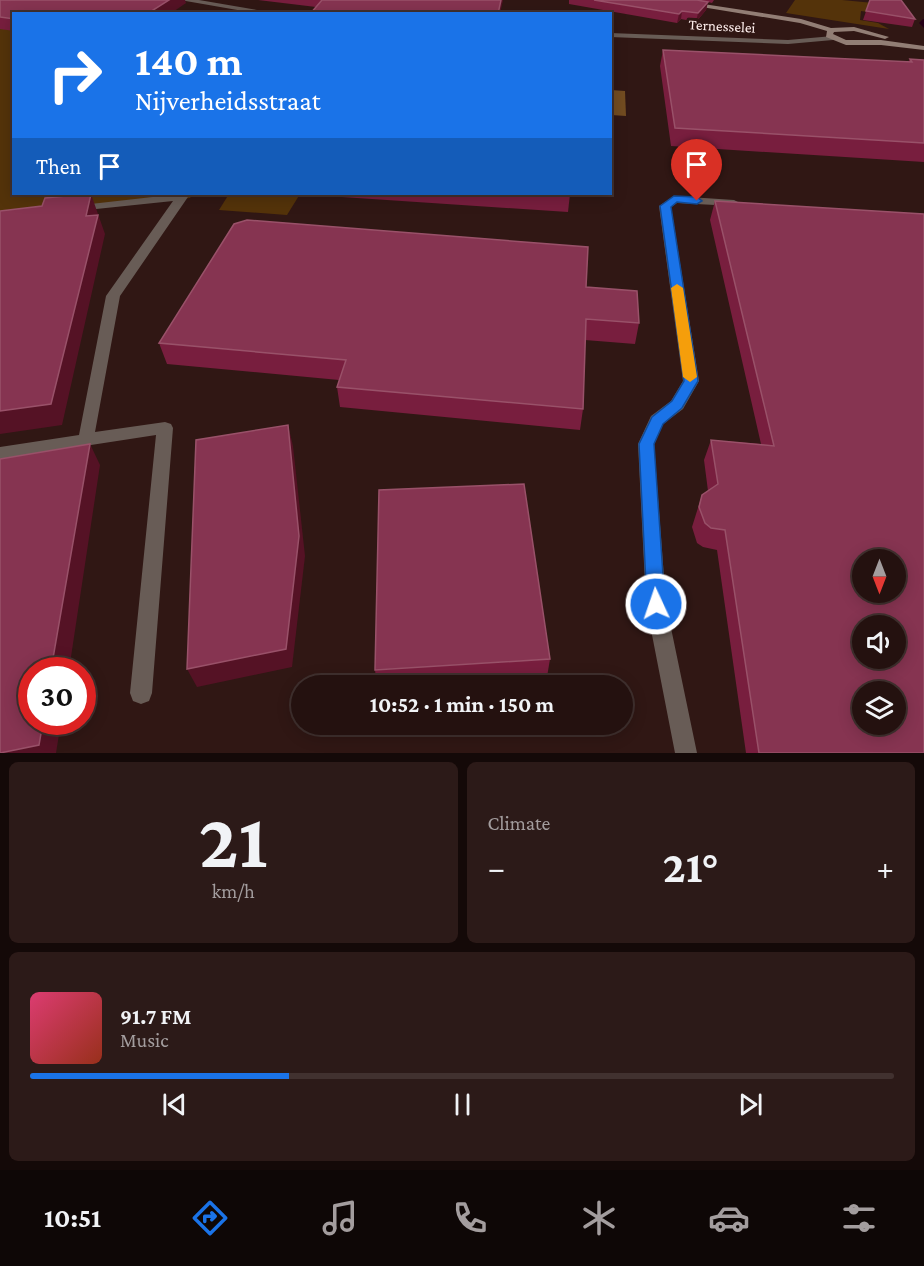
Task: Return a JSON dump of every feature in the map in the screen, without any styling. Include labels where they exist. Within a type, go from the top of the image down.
[{"type":"street","points":[[184,0],[265,12]]},
{"type":"street","points":[[663,0],[801,21],[832,34]]},
{"type":"street","name":"Ternesselei","points":[[612,35],[788,42],[854,29],[872,38],[924,48]]},
{"type":"street","name":"Ternesselei","points":[[832,34],[854,44],[872,38],[924,42]]},
{"type":"street","points":[[66,209],[183,195]]},
{"type":"street","points":[[86,439],[112,296],[183,195]]},
{"type":"street","points":[[686,753],[656,604],[646,444],[657,420],[677,405],[691,381],[665,206],[674,199],[746,204]]},
{"type":"street","points":[[0,453],[165,428],[141,693]]},
{"type":"shaded area","points":[[795,0],[842,0],[894,5],[891,15],[861,11],[860,20],[878,23],[889,29],[786,13]]},
{"type":"shaded area","points":[[0,26],[12,28],[12,195],[192,195],[190,198],[18,215],[0,212]]},
{"type":"shaded area","points":[[612,90],[625,91],[626,116],[612,115]]},
{"type":"shaded area","points":[[228,195],[299,195],[287,215],[219,210]]},
{"type":"building","points":[[0,0],[169,0],[150,12],[12,12],[12,19],[0,17]]},
{"type":"building","points":[[322,0],[501,0],[498,12],[312,12]]},
{"type":"building","points":[[594,0],[697,0],[708,2],[698,13],[682,11],[679,14]]},
{"type":"building","points":[[870,0],[901,0],[915,19],[866,11]]},
{"type":"building","points":[[663,50],[912,62],[910,59],[924,60],[924,143],[675,128]]},
{"type":"building","points":[[91,195],[86,216],[98,215],[51,404],[0,411],[0,211],[42,206],[45,198]]},
{"type":"building","points":[[715,201],[924,214],[924,753],[759,753],[725,530],[711,528],[705,523],[699,507],[702,495],[718,484],[711,440],[774,446]]},
{"type":"building","points":[[247,220],[588,247],[586,287],[637,291],[639,323],[586,319],[583,409],[337,387],[346,360],[159,343],[234,224]]},
{"type":"building","points":[[288,425],[299,536],[286,649],[187,669],[196,440]]},
{"type":"building","points":[[90,444],[53,657],[18,657],[18,735],[41,735],[39,745],[0,753],[0,459]]},
{"type":"building","points":[[524,484],[550,659],[375,670],[379,490]]},
{"type":"waterway","points":[[924,20],[921,23],[924,27]]},
{"type":"slow traffic","points":[[677,288],[690,377]]},
{"type":"route","points":[[656,604],[646,444],[657,420],[677,405],[691,381],[665,206],[674,199],[697,201]]}]
